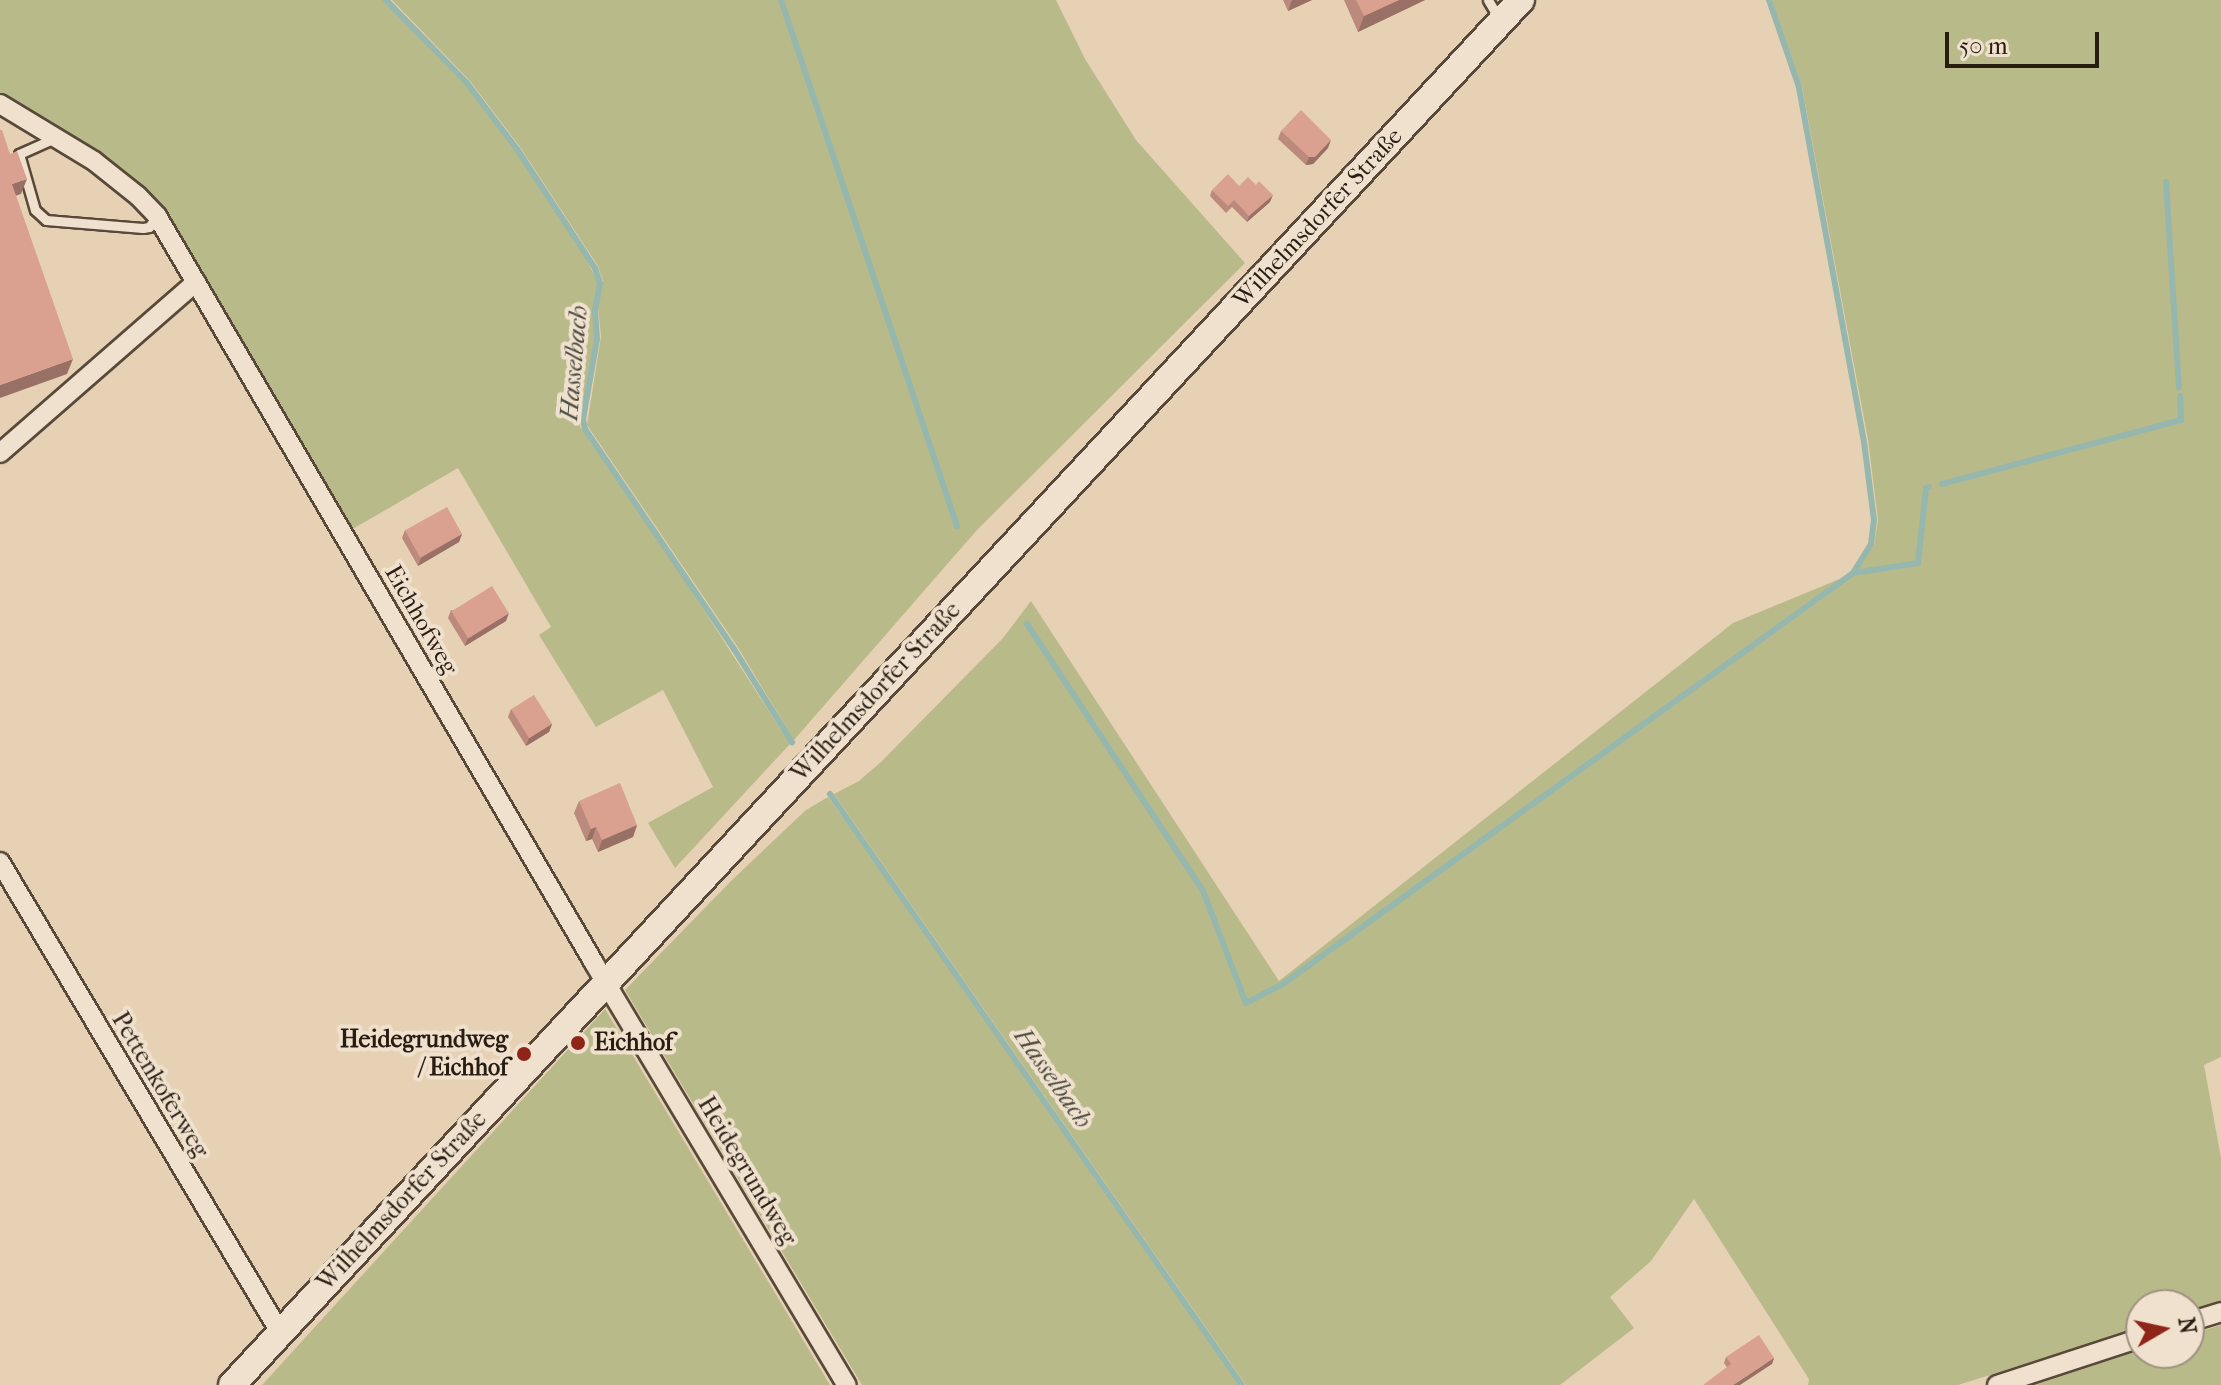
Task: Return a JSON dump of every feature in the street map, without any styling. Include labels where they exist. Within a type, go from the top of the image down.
[{"type":"street","name":"Wilhelmsdorfer Straße","points":[[232,1385],[606,982],[1495,10],[1521,0]]},
{"type":"street","name":"Eichhofweg","points":[[0,104],[94,161],[138,196],[157,216],[606,982]]},
{"type":"street","points":[[0,453],[196,282]]},
{"type":"street","name":"Pettenkoferweg","points":[[0,862],[280,1332]]},
{"type":"street","name":"Heidegrundweg","points":[[606,982],[847,1385]]},
{"type":"street","points":[[1997,1385],[2125,1343]]},
{"type":"lane","points":[[55,138],[19,154],[35,210],[46,220],[143,228],[149,227],[157,216]]},
{"type":"green space","points":[[0,0],[384,0],[466,84],[516,149],[579,245],[599,284],[593,309],[595,338],[580,427],[611,466],[790,744],[675,868],[648,823],[713,787],[663,690],[596,727],[539,635],[551,627],[458,468],[351,530],[161,207],[97,153],[0,94]]},
{"type":"green space","points":[[392,0],[1056,0],[1085,59],[1136,140],[1245,263],[977,530],[794,740],[737,646],[587,425],[601,336],[598,307],[603,281],[598,266],[520,147],[470,81]]},
{"type":"green space","points":[[1772,0],[2221,0],[2221,1057],[2204,1065],[2221,1158],[2221,1302],[2205,1308],[2205,1289],[2125,1289],[2125,1333],[1958,1385],[1808,1385],[1809,1379],[1694,1199],[1651,1261],[1610,1297],[1634,1328],[1560,1385],[1246,1385],[834,794],[859,781],[881,762],[1003,638],[1031,601],[1279,981],[1733,623],[1854,573],[1874,545],[1878,520],[1868,440],[1802,87]]},
{"type":"green space","points":[[828,797],[935,945],[1240,1385],[862,1385],[625,990],[732,880],[806,810]]},
{"type":"green space","points":[[605,1009],[830,1385],[262,1385]]},
{"type":"green space","points":[[2221,1325],[2221,1385],[2030,1385],[2125,1355],[2125,1369],[2205,1369],[2205,1330]]},
{"type":"building","points":[[1356,0],[1399,0],[1364,16]]},
{"type":"building","points":[[1301,110],[1331,140],[1315,157],[1309,157],[1281,131]]},
{"type":"building","points":[[0,130],[10,154],[17,151],[27,179],[12,184],[73,359],[0,385]]},
{"type":"building","points":[[1228,174],[1239,186],[1248,177],[1256,185],[1259,181],[1273,195],[1249,216],[1234,200],[1228,206],[1212,190]]},
{"type":"building","points":[[447,507],[462,534],[420,557],[405,530]]},
{"type":"building","points":[[492,586],[509,613],[468,639],[451,611]]},
{"type":"building","points":[[534,695],[552,724],[529,738],[511,709]]},
{"type":"building","points":[[620,783],[637,825],[602,840],[596,827],[591,829],[579,801]]},
{"type":"building","points":[[1759,1335],[1774,1358],[1733,1385],[1703,1385],[1731,1364],[1726,1357]]},
{"type":"waterway","name":"Hasselbach","points":[[386,0],[467,83],[517,149],[595,268],[600,283],[595,310],[597,339],[583,419],[585,429],[734,649],[792,742]]},
{"type":"waterway","points":[[781,0],[957,526]]},
{"type":"waterway","points":[[1027,624],[1203,891],[1246,1003],[1283,984],[1853,573],[1871,544],[1874,520],[1864,442],[1799,87],[1769,0]]},
{"type":"waterway","points":[[2166,182],[2179,388]]},
{"type":"waterway","points":[[1942,484],[2181,420],[2180,396]]},
{"type":"waterway","points":[[1853,573],[1918,563],[1926,488],[1929,487]]},
{"type":"waterway","name":"Hasselbach","points":[[830,794],[1242,1385]]},
{"type":"place","name":"Eichhof","points":[[578,1043]]},
{"type":"place","name":"Heidegrundweg / Eichhof","points":[[524,1054]]}]
